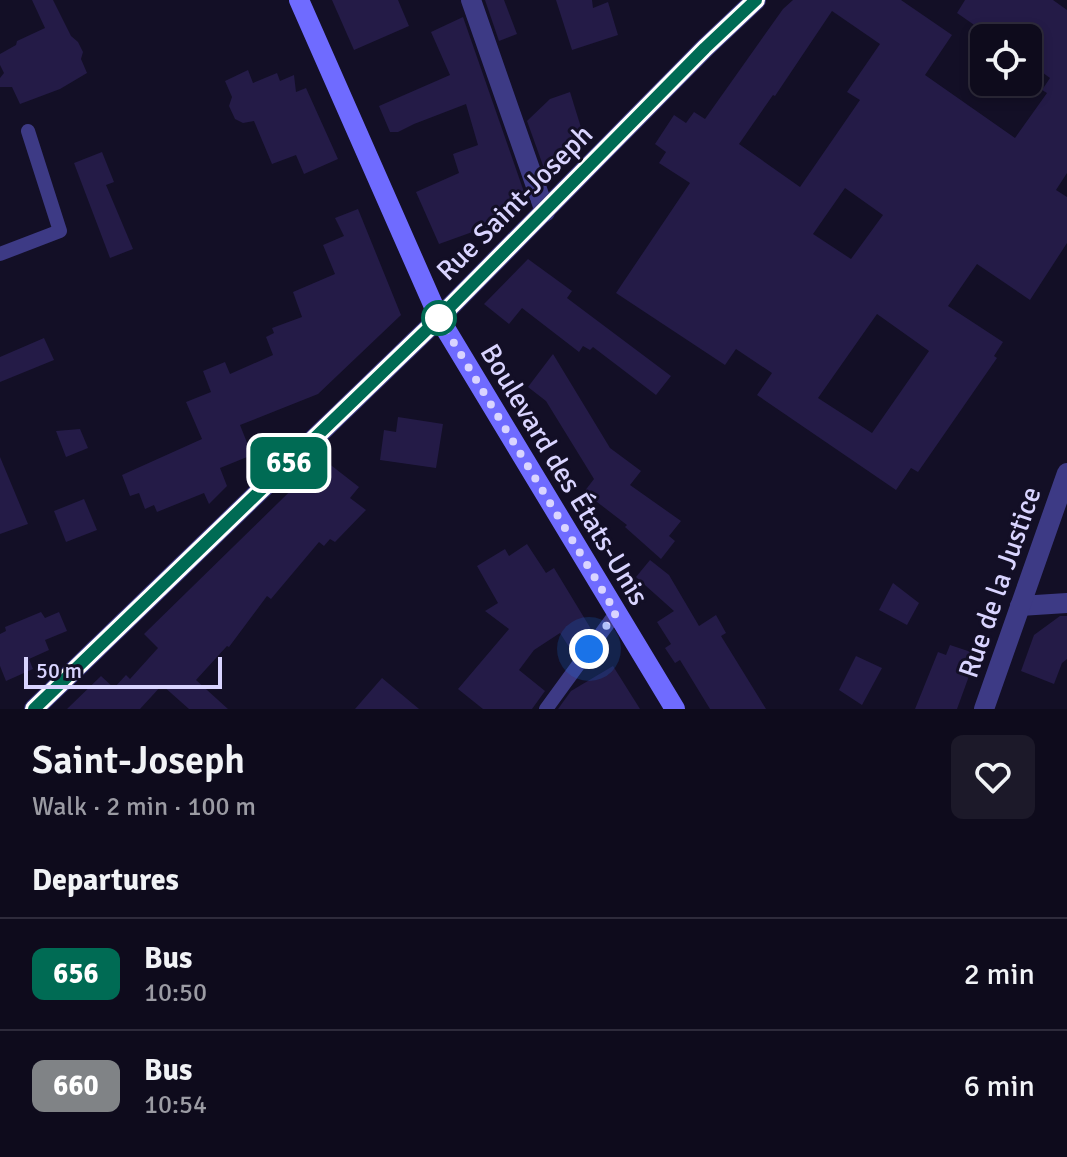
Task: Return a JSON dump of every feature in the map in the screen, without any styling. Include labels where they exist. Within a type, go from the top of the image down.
[{"type":"street","name":"Boulevard des États-Unis","points":[[299,0],[439,318],[675,709]]},
{"type":"street","points":[[471,0],[545,212]]},
{"type":"street","name":"Rue Saint-Joseph","points":[[34,709],[439,318],[756,0]]},
{"type":"street","name":"Rue de la Justice","points":[[984,709],[1067,473]]},
{"type":"street","points":[[1020,606],[1067,603]]},
{"type":"lane","points":[[0,254],[60,231],[28,131]]},
{"type":"lane","points":[[546,709],[616,613]]},
{"type":"building","points":[[32,0],[53,0],[83,52],[81,59],[87,73],[60,89],[20,104],[12,87],[0,87],[0,78],[4,73],[0,54],[16,45],[17,41],[45,28]]},
{"type":"building","points":[[332,0],[398,0],[409,26],[354,50]]},
{"type":"building","points":[[485,0],[504,0],[517,34],[499,41]]},
{"type":"building","points":[[556,0],[592,0],[593,8],[608,2],[618,35],[572,50]]},
{"type":"building","points":[[793,0],[901,0],[952,35],[925,75],[1015,138],[1047,93],[1042,90],[1050,78],[1042,72],[1042,24],[973,24],[957,13],[965,0],[1053,0],[1067,10],[1067,173],[1056,190],[1067,197],[1067,243],[1030,300],[977,264],[948,306],[1003,342],[994,356],[997,358],[918,472],[911,468],[896,490],[757,395],[772,373],[736,349],[725,365],[616,293],[690,183],[659,163],[666,152],[655,144],[674,115],[686,123],[694,112],[705,119],[783,9]],"holes":[[[832,11],[880,44],[847,92],[860,100],[800,187],[739,144]],[[845,188],[883,215],[851,259],[813,234]],[[877,314],[929,351],[872,433],[818,398]]]},
{"type":"building","points":[[463,17],[524,192],[481,237],[478,230],[439,244],[416,192],[459,173],[453,154],[478,145],[466,104],[398,132],[390,132],[379,106],[450,75],[431,32]]},
{"type":"building","points":[[248,70],[253,83],[277,73],[280,81],[294,75],[296,92],[306,88],[338,159],[304,174],[296,155],[272,164],[254,121],[243,123],[235,119],[229,106],[232,97],[225,81]]},
{"type":"building","points":[[570,92],[583,134],[545,171],[527,121],[550,99]]},
{"type":"building","points":[[102,152],[114,182],[106,185],[133,249],[110,258],[74,163]]},
{"type":"building","points":[[358,209],[401,315],[318,394],[240,425],[252,455],[220,468],[227,486],[209,504],[204,493],[157,512],[154,505],[145,509],[139,493],[130,496],[122,475],[202,439],[186,402],[211,392],[203,371],[225,362],[230,374],[273,355],[266,337],[274,333],[272,328],[302,317],[293,292],[335,274],[323,245],[344,236],[335,218]]},
{"type":"building","points":[[528,259],[572,291],[567,298],[671,376],[656,395],[593,347],[590,350],[583,346],[579,352],[522,308],[509,324],[484,304]]},
{"type":"building","points":[[44,338],[54,360],[0,382],[0,357]]},
{"type":"building","points":[[553,354],[610,448],[641,471],[630,485],[681,521],[669,536],[675,541],[661,559],[625,527],[627,525],[584,492],[594,479],[546,401],[528,387]]},
{"type":"building","points":[[398,417],[443,424],[436,468],[380,460],[384,430],[396,432]]},
{"type":"building","points":[[80,429],[88,448],[66,457],[56,431]]},
{"type":"building","points":[[0,457],[28,524],[0,534]]},
{"type":"building","points":[[323,459],[359,487],[350,498],[366,510],[335,542],[330,539],[324,546],[319,542],[271,599],[267,596],[229,647],[196,680],[228,709],[189,709],[162,685],[140,709],[67,709],[101,676],[114,688],[126,675],[130,679],[158,648],[144,634]]},
{"type":"building","points":[[84,499],[97,530],[66,542],[54,511]]},
{"type":"building","points":[[527,544],[546,573],[554,568],[591,629],[573,653],[560,633],[534,650],[519,670],[545,691],[532,709],[483,709],[458,689],[509,629],[485,611],[498,603],[477,566],[505,549],[509,556]]},
{"type":"building","points":[[650,560],[669,575],[699,626],[716,615],[726,633],[721,636],[766,709],[710,709],[680,660],[675,663],[665,648],[671,644],[657,622],[674,611],[636,577]]},
{"type":"building","points":[[893,583],[919,603],[907,625],[879,610]]},
{"type":"building","points":[[41,612],[45,618],[59,612],[67,631],[45,640],[49,650],[29,659],[33,669],[6,681],[0,666],[0,634],[6,631],[5,627]]},
{"type":"building","points":[[1060,616],[1067,616],[1067,659],[1062,663],[1054,684],[1021,671],[1034,635]]},
{"type":"building","points":[[950,645],[977,654],[957,709],[915,709],[938,652],[946,655]]},
{"type":"building","points":[[856,656],[882,668],[862,705],[839,690]]},
{"type":"building","points":[[613,666],[640,709],[558,709],[571,691]]},
{"type":"building","points":[[382,678],[419,709],[355,709]]},
{"type":"bus line","name":"656","points":[[34,709],[439,318],[756,0]]},
{"type":"route","points":[[439,318],[616,613],[589,649]]}]
